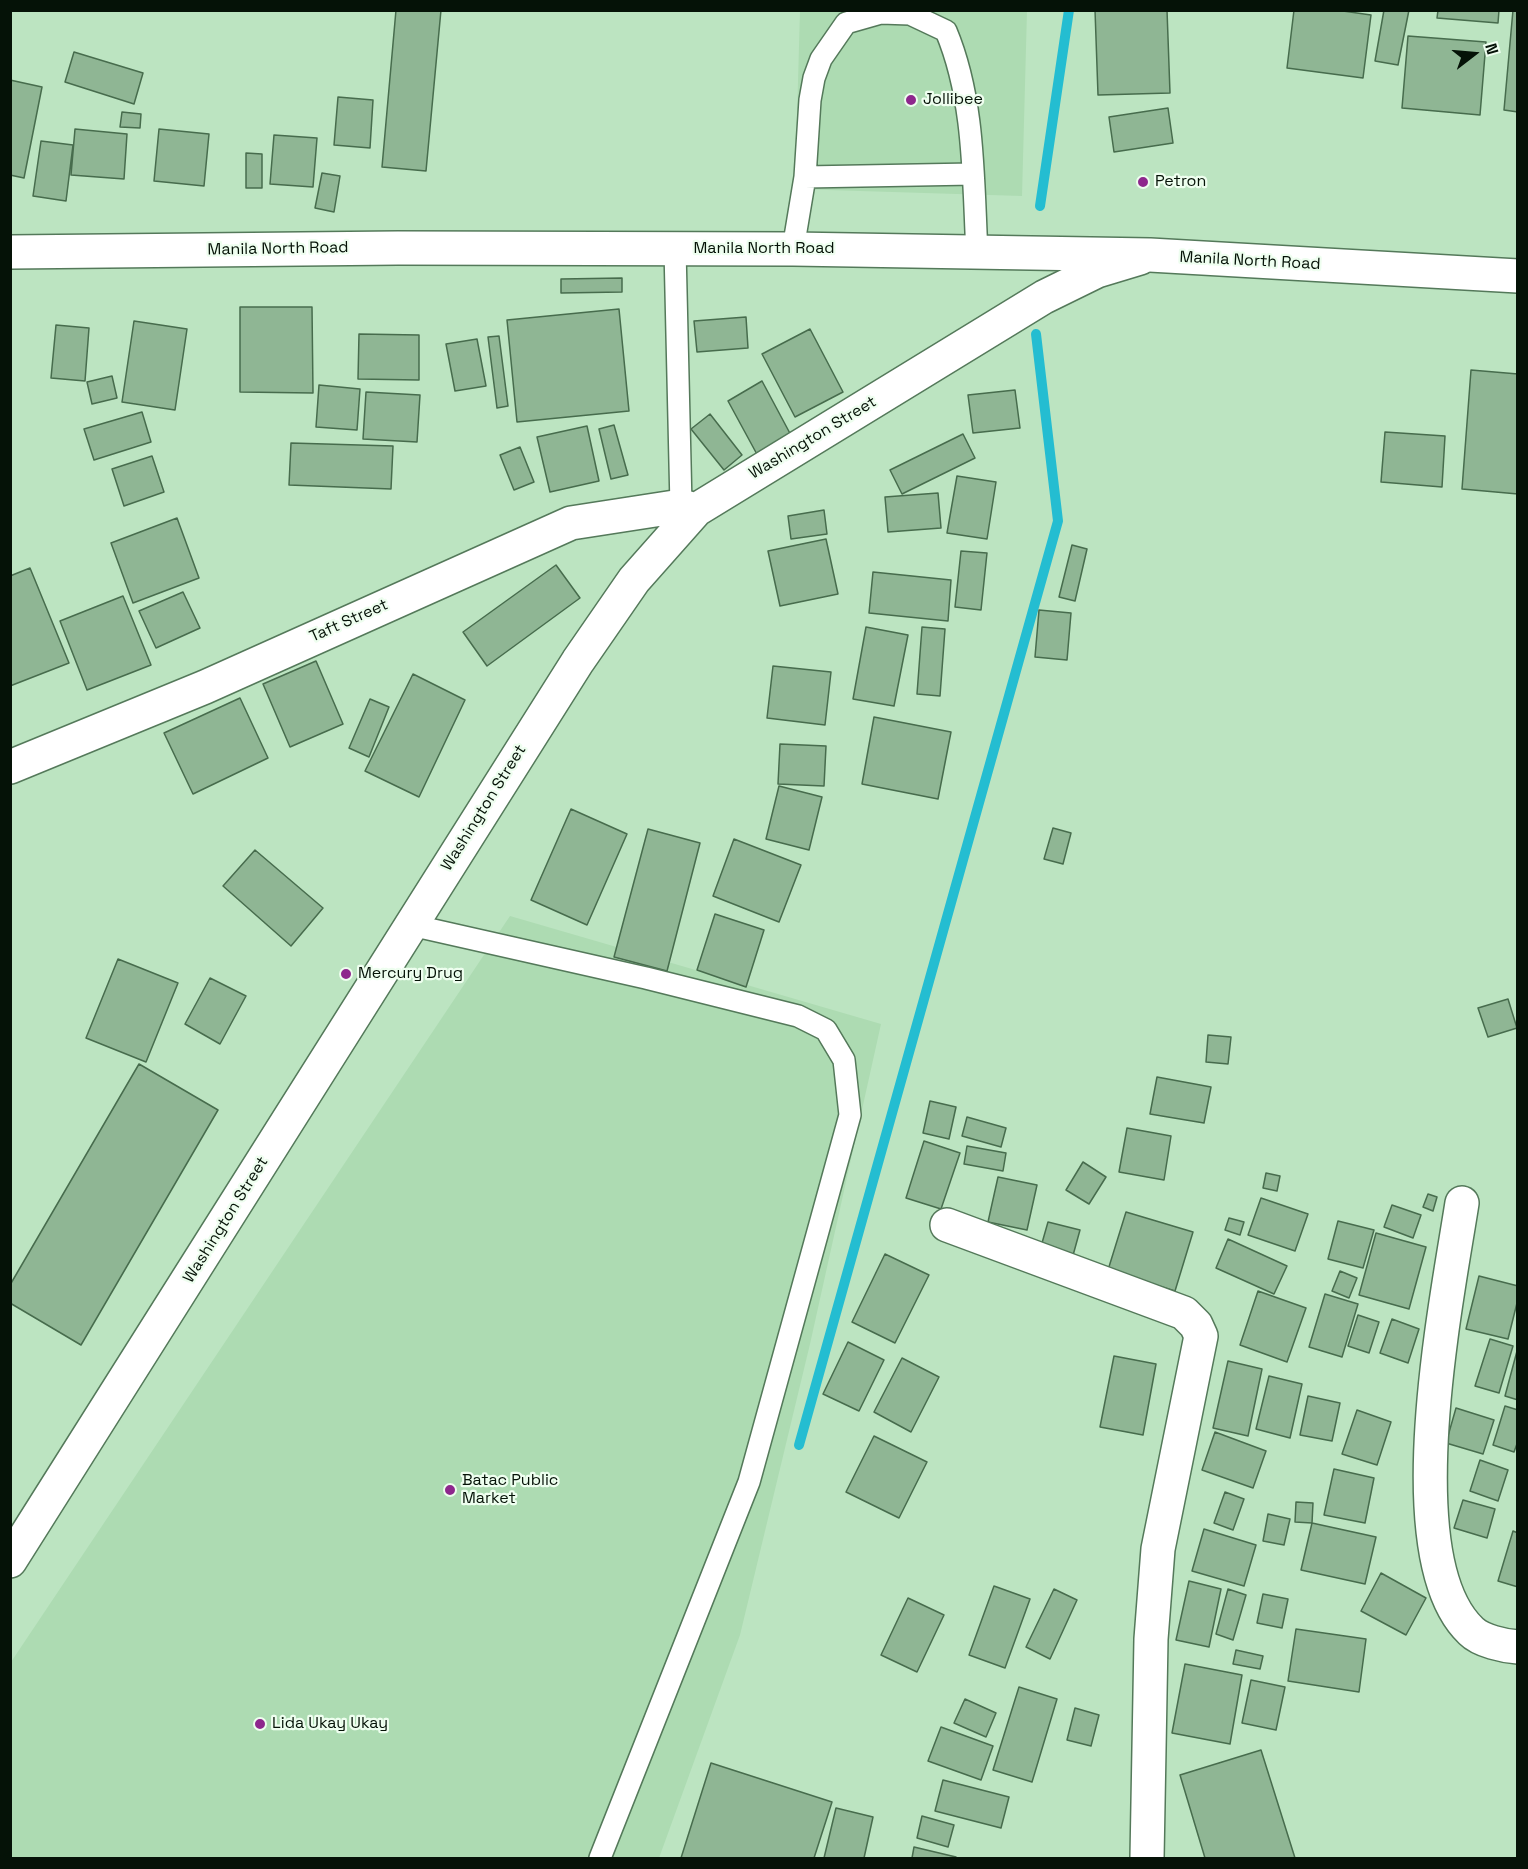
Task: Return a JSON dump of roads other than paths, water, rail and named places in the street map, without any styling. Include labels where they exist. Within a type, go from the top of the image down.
[{"type":"main road","name":"Manila North Road","points":[[10,252],[398,248],[793,249],[1150,255],[1518,276]]},
{"type":"main road","name":"Washington Street","points":[[10,1561],[578,661],[634,580],[689,508],[1044,297],[1097,271],[1150,255]]},
{"type":"main road","name":"Taft Street","points":[[10,767],[204,687],[571,523],[689,508]]},
{"type":"main road","points":[[1462,1203],[1440,1353],[1428,1480],[1433,1543],[1444,1584],[1459,1616],[1472,1633],[1505,1646],[1518,1647]]},
{"type":"main road","points":[[947,1226],[1184,1313],[1196,1325],[1201,1336],[1158,1549],[1151,1639],[1147,1858]]},
{"type":"lane","points":[[793,249],[805,177],[810,100],[821,59],[846,23],[881,13],[910,14],[946,31],[959,61],[971,140],[977,253]]},
{"type":"lane","points":[[805,177],[973,174]]},
{"type":"lane","points":[[675,249],[689,508]]},
{"type":"lane","points":[[411,925],[646,978],[798,1016],[826,1030],[844,1060],[850,1115],[783,1368],[750,1482],[600,1858]]},
{"type":"waterway","points":[[1040,206],[1069,10]]},
{"type":"waterway","points":[[799,1445],[1058,521],[1036,334]]},
{"type":"place","name":"Jollibee","points":[[911,100]]},
{"type":"place","name":"Petron","points":[[1143,182]]},
{"type":"place","name":"Mercury Drug","points":[[346,974]]},
{"type":"place","name":"Batac Public Market","points":[[450,1490]]},
{"type":"place","name":"Lida Ukay Ukay","points":[[260,1724]]}]
